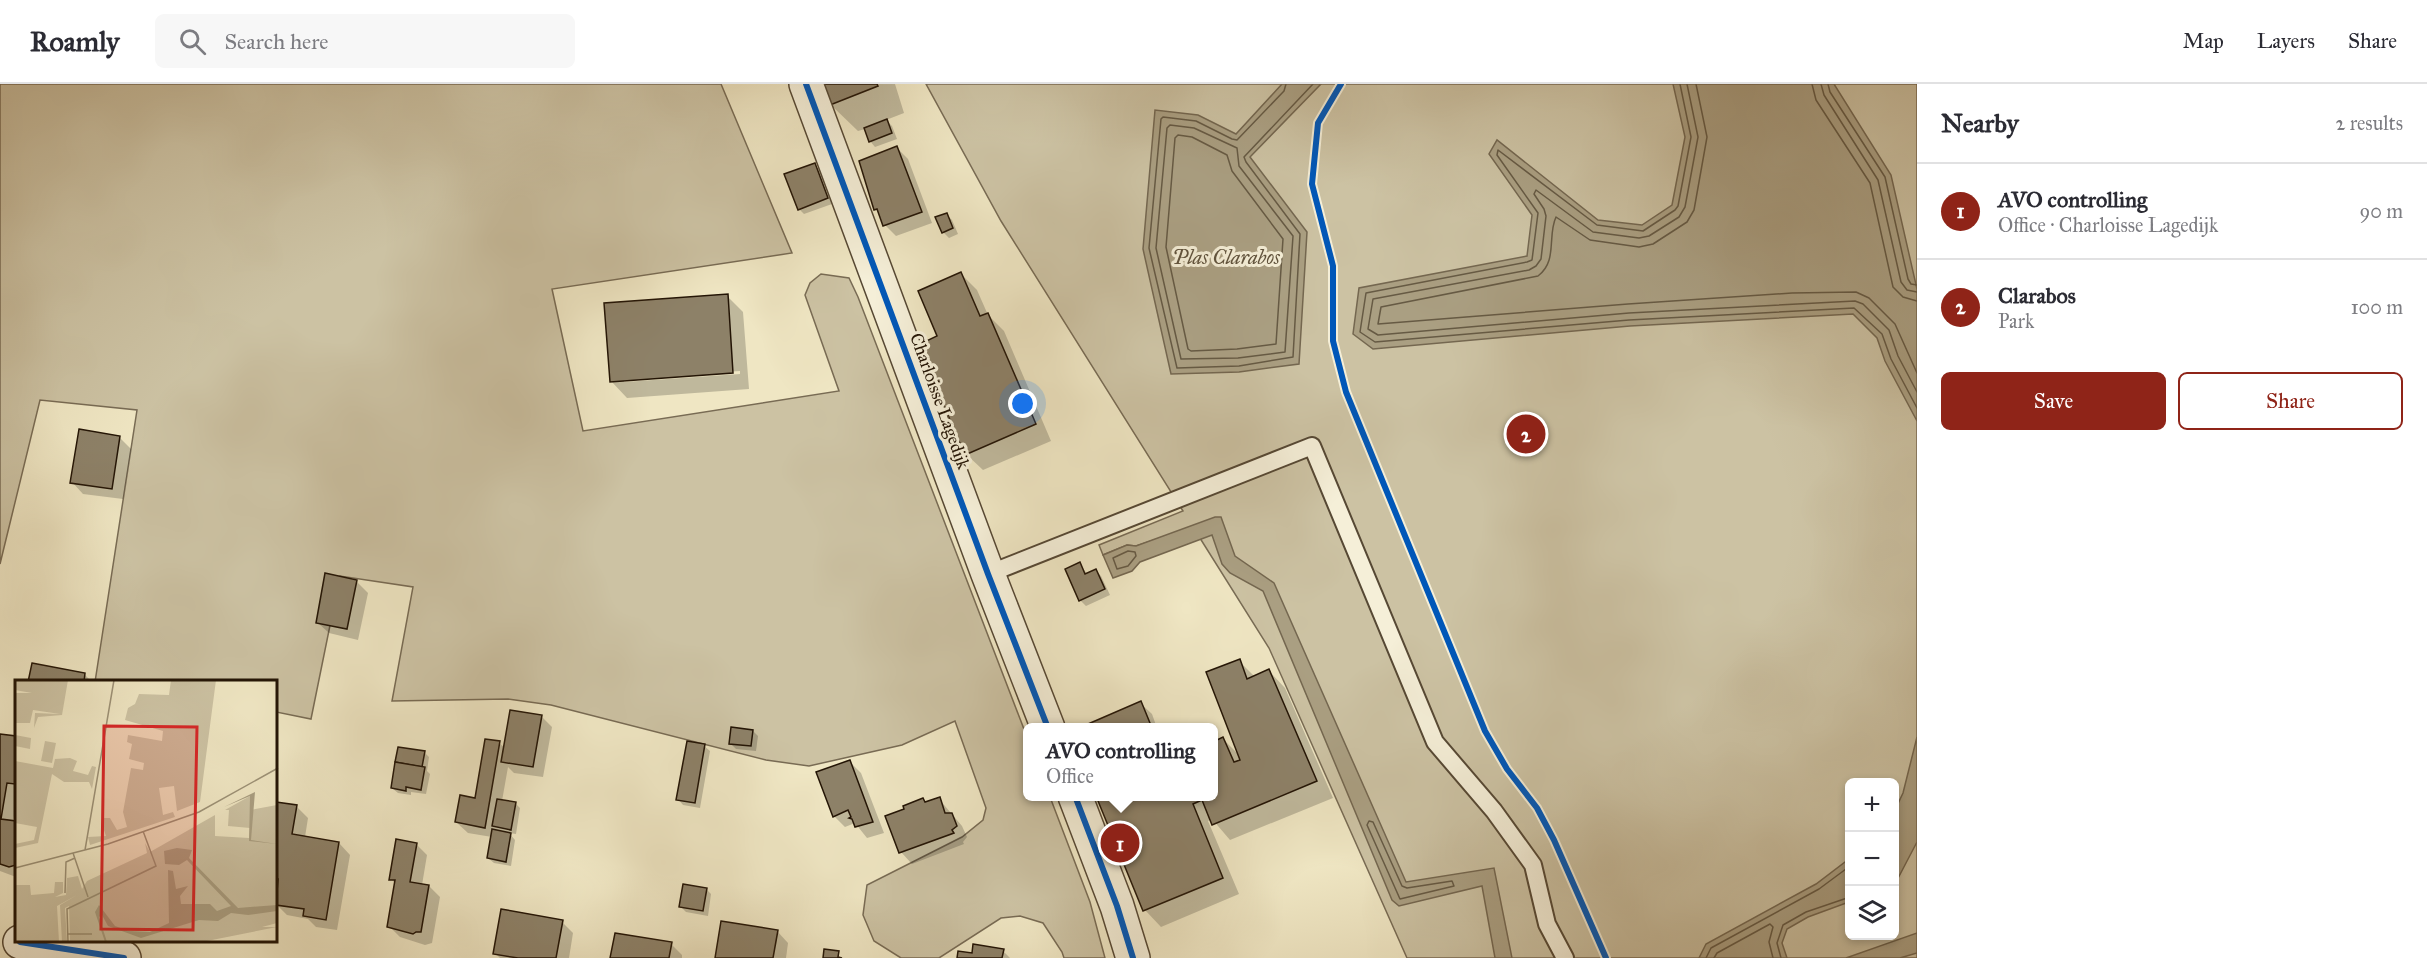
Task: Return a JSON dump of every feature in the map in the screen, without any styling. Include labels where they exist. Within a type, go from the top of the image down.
[{"type":"street","name":"Charloisse Lagedijk","points":[[806,84],[988,574],[1046,723]]},
{"type":"street","points":[[1077,801],[1117,906],[1133,958]]},
{"type":"street","points":[[0,938],[15,940]]},
{"type":"street","points":[[30,943],[124,958]]},
{"type":"lane","points":[[988,574],[1311,446],[1435,742],[1494,811],[1533,865],[1547,924],[1565,958]]},
{"type":"shaded area","points":[[0,84],[721,84],[792,253],[552,289],[583,431],[839,391],[805,295],[810,283],[821,274],[849,278],[1023,727],[1023,801],[1052,801],[1090,902],[1105,958],[1064,958],[1043,923],[1020,916],[1001,918],[939,958],[901,958],[874,941],[863,915],[867,885],[962,837],[983,820],[986,808],[955,721],[902,745],[809,766],[766,760],[551,705],[508,699],[392,701],[413,587],[340,576],[311,719],[278,712],[278,680],[95,680],[137,410],[40,400],[0,564]]},
{"type":"shaded area","points":[[926,84],[1917,84],[1917,958],[1407,958],[1269,648],[1193,527],[1136,546],[1127,545],[1103,555],[1099,545],[1183,511],[1001,221]]},
{"type":"water","name":"Plas Clarabos","points":[[1282,84],[1321,84],[1250,157],[1307,232],[1299,364],[1239,372],[1171,374],[1143,249],[1155,110],[1198,115],[1236,134]]},
{"type":"water","points":[[1673,84],[1834,84],[1891,175],[1917,289],[1917,421],[1885,361],[1877,338],[1853,314],[1630,326],[1373,349],[1353,334],[1359,288],[1527,256],[1532,215],[1489,154],[1497,140],[1598,220],[1642,225],[1672,205],[1685,137]]},
{"type":"water","points":[[1215,517],[1221,517],[1235,556],[1274,583],[1406,882],[1494,868],[1512,958],[1495,958],[1482,886],[1399,906],[1392,900],[1263,591],[1230,573],[1222,564],[1212,535],[1140,562],[1132,571],[1113,578],[1103,555],[1127,545],[1136,546]]},
{"type":"water","points":[[1917,737],[1917,842],[1899,876],[1899,802]]},
{"type":"water","points":[[1845,862],[1845,903],[1808,917],[1787,929],[1782,943],[1787,958],[1699,958],[1706,944],[1816,884]]},
{"type":"water","points":[[1917,933],[1917,953],[1900,958],[1846,958],[1899,940]]},
{"type":"building","points":[[822,84],[877,84],[878,86],[830,105]]},
{"type":"building","points":[[887,119],[892,133],[869,142],[864,128]]},
{"type":"building","points":[[897,146],[922,212],[883,226],[877,209],[874,210],[859,161]]},
{"type":"building","points":[[815,163],[828,198],[798,210],[784,174]]},
{"type":"building","points":[[947,213],[953,228],[942,233],[935,217]]},
{"type":"building","points":[[961,272],[980,316],[988,313],[1036,424],[965,455],[918,345],[937,336],[918,291]]},
{"type":"building","points":[[728,294],[733,373],[610,382],[604,303]]},
{"type":"building","points":[[79,429],[120,436],[112,489],[70,483]]},
{"type":"building","points":[[1080,562],[1085,574],[1096,569],[1105,589],[1079,601],[1065,569]]},
{"type":"building","points":[[325,573],[357,580],[347,629],[316,623]]},
{"type":"building","points":[[1240,659],[1247,679],[1269,669],[1317,781],[1212,825],[1202,801],[1218,801],[1218,740],[1223,737],[1234,762],[1240,760],[1206,672]]},
{"type":"building","points":[[32,663],[85,673],[84,680],[28,680]]},
{"type":"building","points":[[1141,701],[1150,723],[1090,723]]},
{"type":"building","points":[[510,710],[542,715],[533,767],[501,762]]},
{"type":"building","points":[[731,727],[753,730],[751,746],[729,744]]},
{"type":"building","points":[[0,734],[15,736],[15,784],[7,783],[1,819],[15,821],[15,865],[9,867],[0,864]]},
{"type":"building","points":[[485,739],[500,741],[485,828],[455,822],[460,795],[475,798]]},
{"type":"building","points":[[687,741],[705,744],[695,803],[676,800]]},
{"type":"building","points":[[398,747],[425,751],[422,767],[395,762]]},
{"type":"building","points":[[850,760],[873,822],[855,827],[852,819],[849,818],[851,817],[848,810],[833,817],[816,772]]},
{"type":"building","points":[[395,762],[425,767],[421,790],[406,787],[406,791],[391,788]]},
{"type":"building","points":[[940,797],[945,813],[952,813],[957,826],[952,830],[954,833],[899,853],[885,816],[904,809],[903,806],[923,798],[925,802]]},
{"type":"building","points":[[497,799],[516,802],[511,830],[492,826]]},
{"type":"building","points":[[1098,801],[1200,801],[1193,804],[1223,878],[1143,911]]},
{"type":"building","points":[[278,802],[297,805],[292,834],[339,842],[326,920],[303,916],[304,909],[278,905]]},
{"type":"building","points":[[492,829],[511,833],[506,862],[487,858]]},
{"type":"building","points":[[396,839],[417,843],[410,882],[429,885],[421,932],[413,934],[387,927],[395,880],[389,880]]},
{"type":"building","points":[[683,884],[707,888],[703,911],[679,907]]},
{"type":"building","points":[[501,909],[563,920],[556,958],[518,958],[493,954]]},
{"type":"building","points":[[721,921],[778,930],[773,958],[715,958]]},
{"type":"building","points":[[615,933],[672,942],[669,958],[610,958]]},
{"type":"building","points":[[973,944],[1004,949],[1002,958],[957,958],[958,951],[972,953]]},
{"type":"building","points":[[824,949],[839,951],[838,957],[842,958],[823,958]]},
{"type":"cycle path","points":[[806,84],[988,574],[1046,723]]},
{"type":"cycle path","points":[[1341,84],[1318,123],[1312,184],[1333,266],[1333,341],[1346,392],[1485,731],[1507,769],[1537,808],[1554,840],[1606,958]]},
{"type":"cycle path","points":[[1077,801],[1117,906],[1133,958]]},
{"type":"cycle path","points":[[26,943],[124,958]]},
{"type":"place","name":"Clarabos","points":[[1526,434]]},
{"type":"place","name":"AVO controlling","points":[[1120,843]]}]
